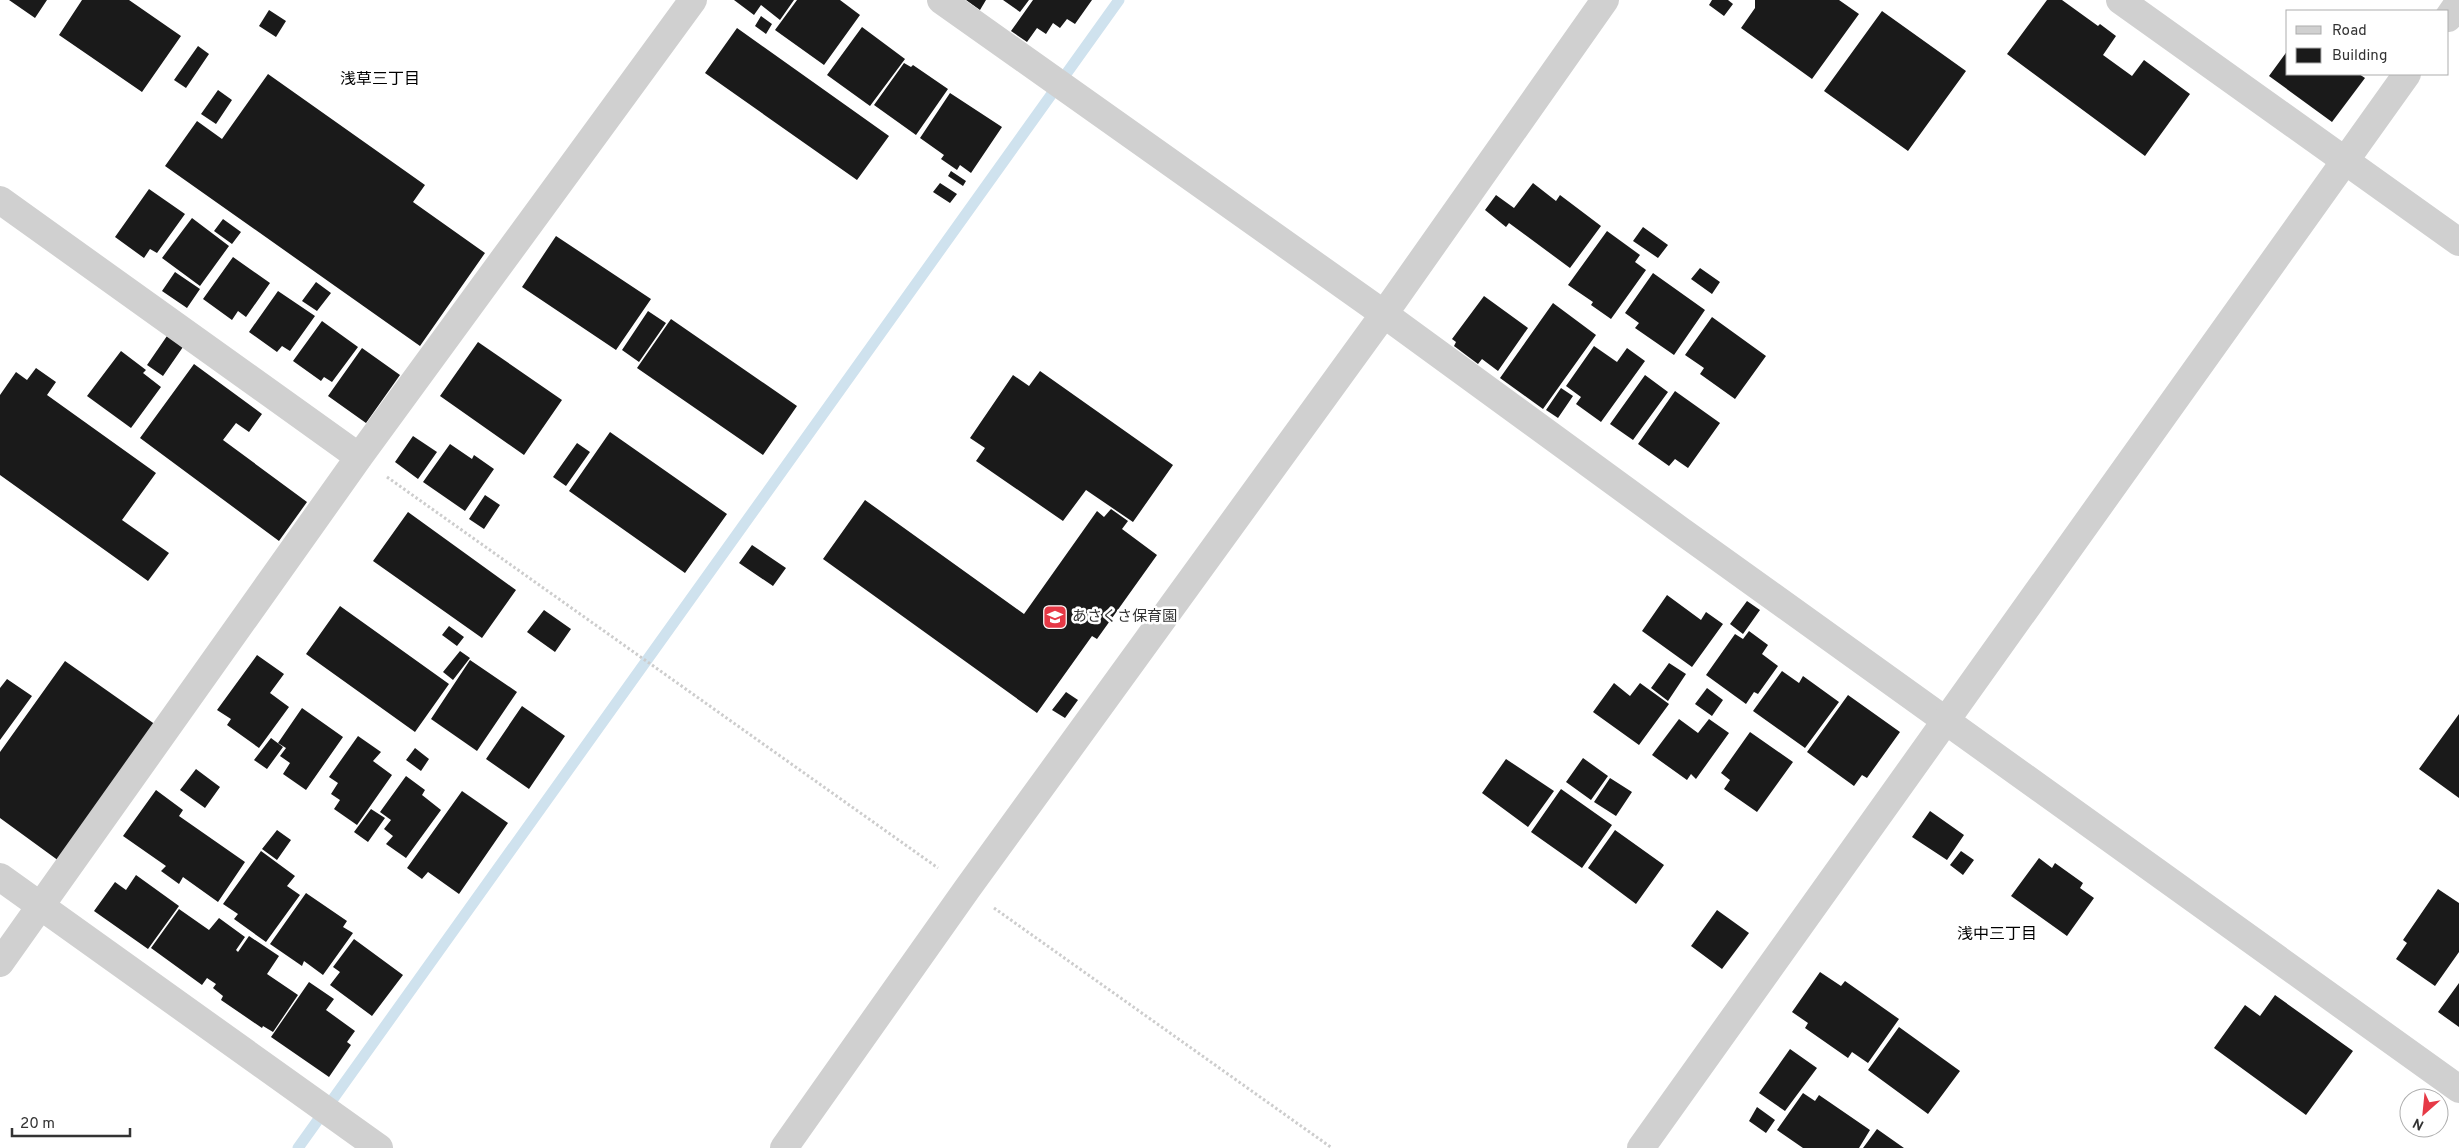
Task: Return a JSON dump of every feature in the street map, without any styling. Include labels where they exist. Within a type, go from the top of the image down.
[{"type":"street","points":[[0,963],[359,457],[692,0]]},
{"type":"street","points":[[941,0],[1384,314],[1680,530],[2459,1089]]},
{"type":"street","points":[[784,1148],[967,889],[1384,314],[1606,0]]},
{"type":"street","points":[[2120,0],[2459,242]]},
{"type":"street","points":[[2449,17],[2459,2]]},
{"type":"street","points":[[1641,1148],[1945,719],[2406,75]]},
{"type":"street","points":[[0,200],[359,457]]},
{"type":"street","points":[[0,877],[379,1148]]},
{"type":"path","points":[[359,457],[660,670]]},
{"type":"building","points":[[9,0],[47,0],[35,18]]},
{"type":"building","points":[[82,0],[129,0],[181,36],[142,92],[59,35]]},
{"type":"building","points":[[734,0],[794,0],[780,20],[761,5],[754,15]]},
{"type":"building","points":[[797,0],[840,0],[860,15],[824,65],[775,30]]},
{"type":"building","points":[[966,0],[986,0],[980,10]]},
{"type":"building","points":[[1003,0],[1029,0],[1020,12]]},
{"type":"building","points":[[1033,0],[1092,0],[1075,24],[1067,19],[1060,28],[1053,23],[1046,34],[1037,28],[1027,42],[1011,31]]},
{"type":"building","points":[[1712,0],[1728,0],[1733,4],[1724,16],[1709,5]]},
{"type":"building","points":[[1755,0],[1839,0],[1859,14],[1812,79],[1741,28],[1755,8]]},
{"type":"building","points":[[2047,0],[2062,0],[2098,26],[2100,24],[2116,36],[2103,55],[2132,76],[2144,60],[2190,94],[2145,156],[2007,54]]},
{"type":"building","points":[[269,10],[286,21],[276,37],[259,26]]},
{"type":"building","points":[[1882,11],[1966,71],[1908,151],[1824,91]]},
{"type":"building","points":[[761,16],[772,24],[766,34],[755,26]]},
{"type":"building","points":[[862,27],[905,59],[870,106],[827,75]]},
{"type":"building","points":[[737,28],[889,136],[857,180],[705,73]]},
{"type":"building","points":[[198,46],[209,54],[186,88],[174,80]]},
{"type":"building","points":[[2286,53],[2286,75],[2360,75],[2365,78],[2332,122],[2269,76]]},
{"type":"building","points":[[904,63],[911,67],[913,65],[948,89],[916,135],[874,105]]},
{"type":"building","points":[[268,74],[425,185],[413,202],[485,253],[420,346],[165,166],[197,121],[222,139]]},
{"type":"building","points":[[218,90],[232,100],[216,124],[201,114]]},
{"type":"building","points":[[950,93],[1002,127],[971,173],[960,165],[957,170],[941,159],[944,155],[920,138]]},
{"type":"building","points":[[951,171],[966,181],[963,186],[948,176]]},
{"type":"building","points":[[940,183],[957,194],[950,203],[933,192]]},
{"type":"building","points":[[1533,183],[1556,201],[1560,195],[1601,226],[1570,268],[1509,223],[1506,227],[1485,210],[1496,195],[1514,208]]},
{"type":"building","points":[[149,189],[185,214],[157,253],[150,249],[144,258],[115,237]]},
{"type":"building","points":[[192,218],[229,246],[200,286],[162,258]]},
{"type":"building","points":[[223,219],[241,232],[232,244],[214,231]]},
{"type":"building","points":[[1643,227],[1668,245],[1658,258],[1633,241]]},
{"type":"building","points":[[1607,231],[1640,255],[1635,262],[1646,270],[1611,319],[1591,305],[1593,302],[1568,285]]},
{"type":"building","points":[[556,236],[651,299],[616,350],[522,287]]},
{"type":"building","points":[[233,257],[270,283],[246,317],[238,311],[232,320],[203,299]]},
{"type":"building","points":[[1700,268],[1720,282],[1712,294],[1691,279]]},
{"type":"building","points":[[175,272],[200,289],[187,308],[162,291]]},
{"type":"building","points":[[1653,273],[1705,310],[1674,355],[1635,328],[1639,323],[1625,313]]},
{"type":"building","points":[[316,282],[331,293],[317,311],[302,301]]},
{"type":"building","points":[[278,291],[315,316],[290,351],[282,346],[277,352],[249,332]]},
{"type":"building","points":[[1484,296],[1528,328],[1498,371],[1482,359],[1478,364],[1454,346],[1456,342],[1452,339]]},
{"type":"building","points":[[1553,303],[1596,335],[1543,409],[1500,378]]},
{"type":"building","points":[[648,311],[666,323],[639,362],[622,350]]},
{"type":"building","points":[[1712,317],[1766,356],[1735,399],[1700,374],[1704,368],[1685,355]]},
{"type":"building","points":[[671,319],[797,406],[763,455],[637,368]]},
{"type":"building","points":[[322,321],[358,347],[332,382],[324,377],[321,381],[293,361]]},
{"type":"building","points":[[167,336],[183,347],[163,376],[147,365]]},
{"type":"building","points":[[478,342],[562,400],[524,455],[440,396]]},
{"type":"building","points":[[1594,346],[1617,362],[1627,348],[1645,361],[1601,422],[1576,404],[1581,397],[1566,386]]},
{"type":"building","points":[[362,348],[400,375],[366,423],[328,396]]},
{"type":"building","points":[[121,351],[146,370],[143,373],[161,387],[131,428],[87,396]]},
{"type":"building","points":[[194,364],[262,414],[249,432],[236,423],[223,440],[307,502],[279,541],[140,438]]},
{"type":"building","points":[[36,368],[56,382],[47,395],[156,473],[122,520],[169,553],[148,581],[0,475],[0,395],[16,372],[27,380]]},
{"type":"building","points":[[1040,371],[1173,465],[1133,522],[1086,490],[1063,521],[976,461],[985,448],[970,438],[1013,375],[1029,386]]},
{"type":"building","points":[[1645,375],[1668,392],[1633,440],[1610,424]]},
{"type":"building","points":[[1561,388],[1573,396],[1558,418],[1546,410]]},
{"type":"building","points":[[1675,391],[1720,423],[1688,468],[1675,459],[1669,466],[1638,444]]},
{"type":"building","points":[[610,432],[727,514],[685,573],[569,491]]},
{"type":"building","points":[[413,436],[437,452],[418,479],[395,462]]},
{"type":"building","points":[[577,443],[590,452],[566,486],[553,477]]},
{"type":"building","points":[[450,444],[472,459],[474,455],[494,469],[465,511],[423,482]]},
{"type":"building","points":[[485,495],[500,505],[484,529],[469,519]]},
{"type":"building","points":[[865,500],[1024,614],[1097,511],[1104,517],[1111,509],[1128,521],[1122,529],[1157,555],[1097,639],[1092,636],[1037,713],[823,559]]},
{"type":"building","points":[[408,512],[516,590],[482,638],[373,561]]},
{"type":"building","points":[[752,545],[786,568],[773,586],[739,563]]},
{"type":"building","points":[[1667,595],[1701,620],[1706,612],[1723,624],[1692,667],[1642,631]]},
{"type":"building","points":[[1747,601],[1760,610],[1743,634],[1730,624]]},
{"type":"building","points":[[340,606],[449,684],[415,732],[306,654]]},
{"type":"building","points":[[544,610],[571,629],[555,652],[527,632]]},
{"type":"building","points":[[449,626],[464,637],[457,646],[442,635]]},
{"type":"building","points":[[1749,631],[1768,645],[1762,654],[1778,666],[1758,694],[1754,692],[1746,704],[1706,675],[1735,634],[1743,639]]},
{"type":"building","points":[[460,651],[470,658],[453,680],[443,672]]},
{"type":"building","points":[[257,655],[284,674],[270,693],[289,707],[259,748],[227,725],[231,719],[217,710]]},
{"type":"building","points":[[470,660],[517,692],[477,751],[431,719]]},
{"type":"building","points":[[65,661],[156,725],[59,861],[0,818],[0,752]]},
{"type":"building","points":[[1669,663],[1686,674],[1668,701],[1651,688]]},
{"type":"building","points":[[1782,671],[1799,683],[1803,676],[1839,702],[1805,748],[1753,711]]},
{"type":"building","points":[[7,679],[32,696],[0,740],[0,688]]},
{"type":"building","points":[[1614,683],[1630,696],[1640,683],[1669,704],[1639,745],[1593,712]]},
{"type":"building","points":[[1707,688],[1723,700],[1712,716],[1695,704]]},
{"type":"building","points":[[1066,692],[1078,700],[1065,718],[1052,710]]},
{"type":"building","points":[[1848,695],[1900,732],[1867,778],[1862,775],[1854,786],[1807,752]]},
{"type":"building","points":[[522,706],[565,736],[529,789],[486,759]]},
{"type":"building","points":[[302,708],[343,737],[306,790],[283,774],[290,763],[280,756],[286,748],[278,743]]},
{"type":"building","points":[[2459,714],[2459,798],[2419,769]]},
{"type":"building","points":[[1679,719],[1698,733],[1709,719],[1729,733],[1696,779],[1691,774],[1687,780],[1652,755]]},
{"type":"building","points":[[1750,732],[1793,762],[1757,812],[1724,789],[1730,780],[1721,773]]},
{"type":"building","points":[[358,736],[381,752],[373,761],[392,775],[357,825],[334,809],[340,800],[331,794],[338,783],[329,777]]},
{"type":"building","points":[[271,738],[283,747],[267,769],[254,760]]},
{"type":"building","points":[[415,748],[429,759],[421,771],[406,760]]},
{"type":"building","points":[[1583,758],[1608,776],[1591,800],[1566,782]]},
{"type":"building","points":[[1506,759],[1554,791],[1528,827],[1482,793]]},
{"type":"building","points":[[196,769],[220,787],[205,808],[180,790]]},
{"type":"building","points":[[406,776],[425,790],[422,795],[441,810],[406,858],[386,844],[393,836],[384,829],[391,820],[380,812]]},
{"type":"building","points":[[1610,778],[1632,792],[1616,816],[1594,802]]},
{"type":"building","points":[[1561,789],[1612,825],[1582,868],[1531,832]]},
{"type":"building","points":[[156,790],[183,810],[179,816],[245,862],[218,902],[183,877],[179,884],[161,871],[166,866],[123,836]]},
{"type":"building","points":[[462,791],[508,823],[459,894],[428,872],[422,879],[407,868]]},
{"type":"building","points":[[371,809],[385,818],[368,842],[354,832]]},
{"type":"building","points":[[1930,811],[1964,835],[1947,860],[1912,837]]},
{"type":"building","points":[[277,830],[291,840],[277,860],[262,849]]},
{"type":"building","points":[[1615,830],[1664,865],[1636,904],[1588,868]]},
{"type":"building","points":[[261,851],[295,876],[287,886],[300,895],[266,942],[234,919],[238,914],[223,904]]},
{"type":"building","points":[[1961,851],[1974,860],[1963,875],[1950,865]]},
{"type":"building","points":[[2039,858],[2052,868],[2055,863],[2083,883],[2080,888],[2094,898],[2067,936],[2011,896]]},
{"type":"building","points":[[136,875],[179,906],[148,949],[94,911],[115,882],[126,890]]},
{"type":"building","points":[[2438,889],[2459,903],[2459,952],[2435,986],[2396,959],[2407,943],[2403,940]]},
{"type":"building","points":[[306,893],[347,921],[343,927],[353,933],[323,975],[304,961],[302,966],[270,944]]},
{"type":"building","points":[[179,909],[209,930],[219,918],[245,937],[236,950],[238,952],[249,936],[279,956],[267,974],[298,995],[273,1032],[263,1026],[262,1028],[221,1000],[223,996],[213,988],[216,984],[207,978],[202,985],[151,948]]},
{"type":"building","points":[[1717,910],[1749,933],[1722,969],[1691,946]]},
{"type":"building","points":[[354,939],[403,975],[372,1016],[330,985],[340,972],[333,967]]},
{"type":"building","points":[[1820,972],[1841,986],[1845,981],[1899,1019],[1868,1063],[1852,1052],[1848,1058],[1805,1028],[1808,1023],[1792,1012]]},
{"type":"building","points":[[309,982],[334,999],[326,1010],[355,1031],[347,1042],[351,1045],[329,1077],[271,1037]]},
{"type":"building","points":[[2459,983],[2459,1027],[2438,1012]]},
{"type":"building","points":[[2275,995],[2353,1051],[2306,1115],[2214,1048],[2245,1005],[2260,1016]]},
{"type":"building","points":[[1899,1027],[1960,1071],[1928,1114],[1868,1070]]},
{"type":"building","points":[[1790,1049],[1817,1068],[1785,1111],[1759,1093]]},
{"type":"building","points":[[1803,1093],[1815,1101],[1819,1095],[1870,1130],[1859,1148],[1803,1148],[1777,1130]]},
{"type":"building","points":[[1757,1107],[1775,1120],[1766,1133],[1749,1121]]},
{"type":"building","points":[[1877,1129],[1904,1148],[1863,1148]]},
{"type":"waterway","points":[[298,1148],[1119,0]]},
{"type":"place","name":"あさくさ保育園","points":[[1055,617]]},
{"type":"district","name":"浅草三丁目","points":[[380,80]]},
{"type":"district","name":"浅中三丁目","points":[[1997,935]]}]
